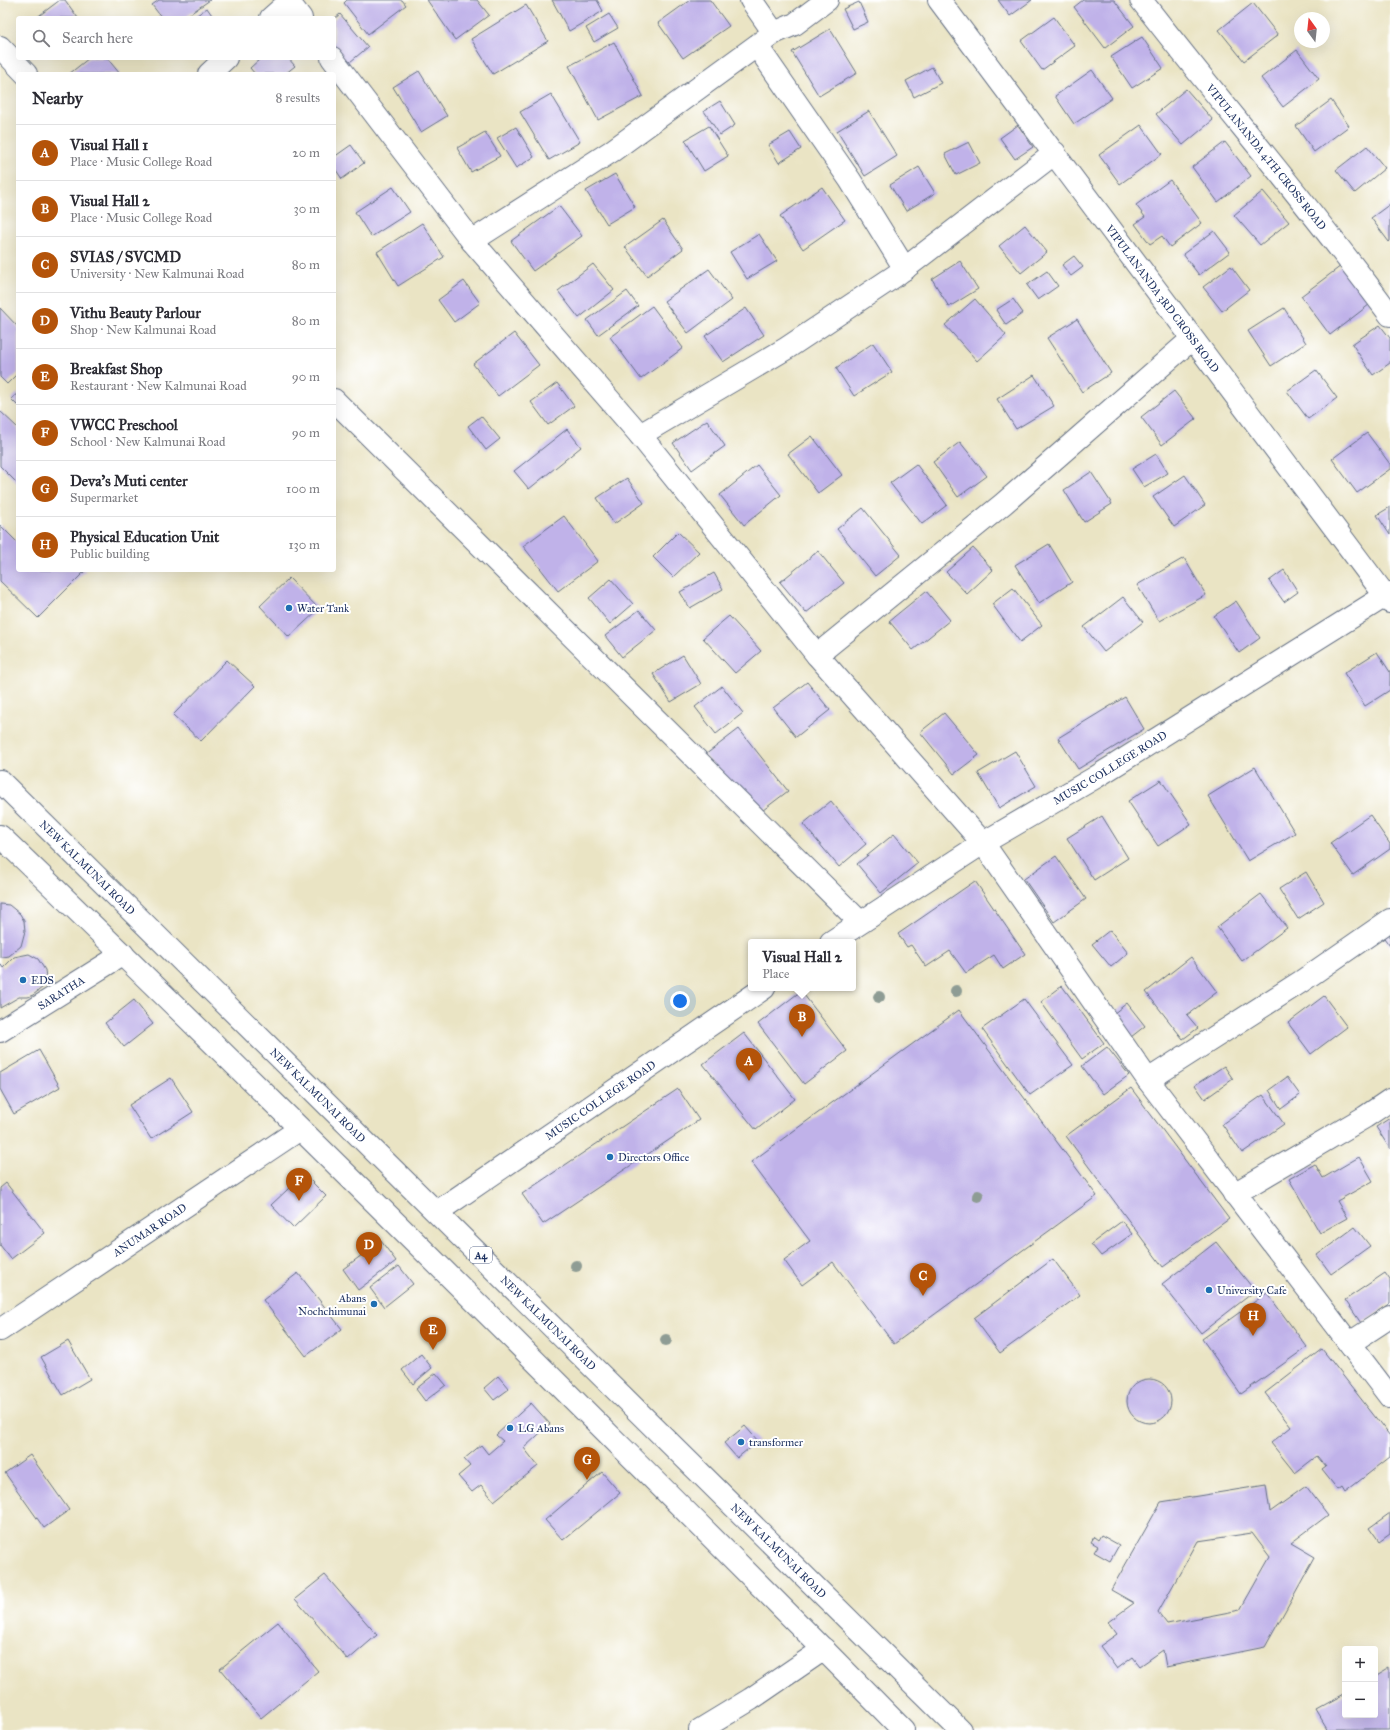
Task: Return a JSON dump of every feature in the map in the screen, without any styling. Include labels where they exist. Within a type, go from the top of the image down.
[{"type":"main road","points":[[751,0],[766,40],[905,269]]},
{"type":"main road","points":[[472,241],[612,151],[766,40],[795,24],[827,0]]},
{"type":"main road","name":"VIPULANANDA 3RD CROSS ROAD","points":[[939,0],[1055,153],[1192,339],[1389,597]]},
{"type":"main road","name":"VIPULANANDA 4TH CROSS ROAD","points":[[1141,0],[1202,79],[1341,249],[1390,315]]},
{"type":"main road","points":[[275,16],[292,7]]},
{"type":"main road","points":[[0,47],[24,72]]},
{"type":"main road","points":[[211,72],[224,60]]},
{"type":"main road","points":[[334,60],[472,241],[640,435],[817,655],[983,843],[1148,1080],[1390,1397]]},
{"type":"main road","points":[[640,435],[788,348],[905,269],[1055,153]]},
{"type":"main road","points":[[817,655],[1003,504],[1192,339]]},
{"type":"main road","points":[[336,402],[860,922]]},
{"type":"main road","name":"MUSIC COLLEGE ROAD","points":[[835,939],[983,843],[1096,777],[1389,597]]},
{"type":"main road","name":"NEW KALMUNAI ROAD","points":[[0,781],[438,1212],[960,1730]]},
{"type":"main road","points":[[0,836],[123,954],[300,1129],[904,1730]]},
{"type":"main road","points":[[1148,1080],[1302,981],[1390,920]]},
{"type":"main road","name":"SARATHA","points":[[0,1031],[123,954]]},
{"type":"main road","name":"MUSIC COLLEGE ROAD","points":[[438,1212],[760,991]]},
{"type":"main road","points":[[1234,1194],[1366,1117],[1390,1100]]},
{"type":"main road","name":"ANUMAR ROAD","points":[[0,1330],[300,1129]]},
{"type":"main road","points":[[1350,1343],[1390,1316]]},
{"type":"main road","points":[[700,1730],[751,1699],[824,1649]]},
{"type":"building","points":[[60,0],[65,0],[77,16],[39,16]]},
{"type":"building","points":[[159,0],[210,0],[187,16],[160,16],[152,5]]},
{"type":"building","points":[[347,0],[402,0],[406,5],[368,34],[344,3]]},
{"type":"building","points":[[427,0],[477,0],[489,15],[455,40]]},
{"type":"building","points":[[552,0],[597,0],[603,11],[569,31]]},
{"type":"building","points":[[690,0],[710,0],[729,26],[683,58],[658,23]]},
{"type":"building","points":[[998,0],[1032,0],[1010,16]]},
{"type":"building","points":[[1083,0],[1114,0],[1134,26],[1105,48],[1074,7]]},
{"type":"building","points":[[859,2],[868,22],[853,29],[843,9]]},
{"type":"building","points":[[1253,3],[1278,35],[1244,61],[1219,30]]},
{"type":"building","points":[[526,5],[548,41],[493,74],[471,39]]},
{"type":"building","points":[[207,8],[213,16],[196,16]]},
{"type":"building","points":[[340,14],[368,47],[344,67],[336,57],[336,17]]},
{"type":"building","points":[[609,14],[618,28],[594,42],[586,28]]},
{"type":"building","points":[[1054,17],[1075,46],[1042,70],[1021,41]]},
{"type":"building","points":[[830,29],[857,73],[819,96],[792,52]]},
{"type":"building","points":[[1142,37],[1163,68],[1132,88],[1111,57]]},
{"type":"building","points":[[614,42],[643,96],[598,120],[569,66]]},
{"type":"building","points":[[1297,50],[1319,79],[1283,107],[1261,78]]},
{"type":"building","points":[[86,60],[109,60],[118,72],[72,72]]},
{"type":"building","points":[[259,60],[290,60],[295,66],[288,72],[253,72],[250,68]]},
{"type":"building","points":[[932,67],[941,83],[914,97],[906,81]]},
{"type":"building","points":[[1092,70],[1112,98],[1074,124],[1055,96]]},
{"type":"building","points":[[419,71],[447,116],[421,132],[393,87]]},
{"type":"building","points":[[1186,89],[1213,120],[1183,145],[1156,114]]},
{"type":"building","points":[[551,94],[580,142],[549,160],[520,112]]},
{"type":"building","points":[[1331,100],[1349,126],[1314,152],[1296,126]]},
{"type":"building","points":[[720,101],[735,125],[720,135],[704,111]]},
{"type":"building","points":[[869,111],[897,156],[865,176],[837,131]]},
{"type":"building","points":[[1018,125],[1033,147],[1015,159],[1000,138]]},
{"type":"building","points":[[1141,125],[1162,154],[1120,184],[1099,155]]},
{"type":"building","points":[[709,126],[728,156],[704,171],[685,140]]},
{"type":"building","points":[[516,127],[534,157],[516,168],[497,138]]},
{"type":"building","points":[[485,132],[500,156],[471,172],[457,148]]},
{"type":"building","points":[[790,132],[801,149],[779,163],[768,145]]},
{"type":"building","points":[[969,142],[980,163],[956,175],[945,154]]},
{"type":"building","points":[[1225,142],[1251,176],[1218,202],[1192,167]]},
{"type":"building","points":[[351,145],[364,163],[342,179],[336,170],[336,156]]},
{"type":"building","points":[[1367,146],[1385,168],[1355,193],[1336,170]]},
{"type":"building","points":[[919,167],[935,193],[906,211],[890,185]]},
{"type":"building","points":[[615,174],[635,207],[607,224],[586,191]]},
{"type":"building","points":[[1170,180],[1202,223],[1170,247],[1162,236],[1150,244],[1135,224],[1145,217],[1136,205]]},
{"type":"building","points":[[393,187],[410,212],[371,237],[355,212]]},
{"type":"building","points":[[822,187],[845,220],[803,249],[780,216]]},
{"type":"building","points":[[1263,191],[1289,222],[1260,245],[1234,215]]},
{"type":"building","points":[[1390,204],[1390,241],[1389,242],[1371,218]]},
{"type":"building","points":[[559,206],[582,236],[533,271],[511,241]]},
{"type":"building","points":[[663,220],[683,249],[647,276],[625,247]]},
{"type":"building","points":[[422,223],[444,257],[398,286],[377,252]]},
{"type":"building","points":[[1025,225],[1047,252],[1021,273],[999,246]]},
{"type":"building","points":[[1214,231],[1230,252],[1199,275],[1183,254]]},
{"type":"building","points":[[759,234],[777,261],[747,279],[730,252]]},
{"type":"building","points":[[1074,256],[1083,267],[1071,276],[1062,265]]},
{"type":"building","points":[[960,261],[978,289],[949,307],[932,279]]},
{"type":"building","points":[[1345,263],[1374,301],[1330,335],[1301,296]]},
{"type":"building","points":[[593,264],[614,290],[579,318],[558,291]]},
{"type":"building","points":[[1231,266],[1249,290],[1222,311],[1203,287]]},
{"type":"building","points":[[709,269],[732,300],[688,333],[664,301]]},
{"type":"building","points":[[1047,271],[1058,286],[1038,300],[1027,285]]},
{"type":"building","points":[[464,281],[480,303],[454,322],[438,300]]},
{"type":"building","points":[[627,291],[638,306],[598,335],[587,320]]},
{"type":"building","points":[[975,299],[1006,335],[977,361],[945,325]]},
{"type":"building","points":[[1013,299],[1023,313],[1006,325],[996,310]]},
{"type":"building","points":[[652,306],[683,348],[641,379],[610,337]]},
{"type":"building","points":[[0,308],[16,325],[16,375],[7,384],[0,377]]},
{"type":"building","points":[[746,308],[764,335],[723,362],[705,336]]},
{"type":"building","points":[[1284,308],[1306,343],[1271,366],[1248,331]]},
{"type":"building","points":[[1077,319],[1111,373],[1082,392],[1047,338]]},
{"type":"building","points":[[1380,325],[1390,338],[1390,363],[1373,375],[1352,344]]},
{"type":"building","points":[[514,333],[539,365],[498,396],[473,364]]},
{"type":"building","points":[[873,343],[892,372],[854,396],[836,368]]},
{"type":"building","points":[[1316,370],[1337,398],[1308,419],[1287,391]]},
{"type":"building","points":[[1034,375],[1054,406],[1016,429],[997,399]]},
{"type":"building","points":[[557,383],[574,406],[548,425],[531,402]]},
{"type":"building","points":[[1174,391],[1196,419],[1162,445],[1141,417]]},
{"type":"building","points":[[16,395],[16,404],[11,399]]},
{"type":"building","points":[[0,411],[16,426],[16,482],[0,466]]},
{"type":"building","points":[[481,416],[500,439],[486,450],[468,426]]},
{"type":"building","points":[[707,420],[725,446],[692,470],[673,443]]},
{"type":"building","points":[[567,429],[581,447],[529,489],[514,471]]},
{"type":"building","points":[[1367,433],[1390,464],[1390,469],[1357,493],[1332,459]]},
{"type":"building","points":[[812,436],[842,475],[818,493],[788,454]]},
{"type":"building","points":[[960,442],[987,476],[958,497],[933,462]]},
{"type":"building","points":[[1156,454],[1168,473],[1144,487],[1132,469]]},
{"type":"building","points":[[916,464],[947,505],[922,524],[890,483]]},
{"type":"building","points":[[757,465],[781,495],[744,525],[720,495]]},
{"type":"building","points":[[1091,472],[1112,504],[1084,522],[1064,490]]},
{"type":"building","points":[[1185,475],[1205,505],[1174,527],[1153,497]]},
{"type":"building","points":[[627,478],[644,503],[614,524],[597,498]]},
{"type":"building","points":[[1390,507],[1390,535],[1377,515]]},
{"type":"building","points":[[863,508],[901,555],[875,576],[837,529]]},
{"type":"building","points":[[564,516],[598,561],[558,591],[523,546]]},
{"type":"building","points":[[0,525],[16,541],[16,572],[84,572],[38,618],[0,581]]},
{"type":"building","points":[[678,532],[699,552],[673,577],[653,557]]},
{"type":"building","points":[[1049,544],[1072,582],[1039,603],[1015,565]]},
{"type":"building","points":[[973,548],[993,570],[967,594],[946,572]]},
{"type":"building","points":[[818,551],[844,583],[806,613],[780,582]]},
{"type":"building","points":[[1184,558],[1206,595],[1159,621],[1137,585]]},
{"type":"building","points":[[1284,570],[1298,592],[1284,602],[1269,581]]},
{"type":"building","points":[[714,573],[723,589],[690,608],[680,592]]},
{"type":"building","name":"Water Tank","points":[[289,578],[319,609],[289,637],[260,606]]},
{"type":"building","points":[[611,579],[633,604],[610,624],[589,598]]},
{"type":"building","points":[[1013,588],[1042,625],[1020,642],[992,604]]},
{"type":"building","points":[[926,591],[950,620],[913,650],[889,621]]},
{"type":"building","points":[[1123,597],[1143,622],[1104,652],[1084,627]]},
{"type":"building","points":[[1236,601],[1260,638],[1239,653],[1214,616]]},
{"type":"building","points":[[639,610],[656,630],[622,657],[605,636]]},
{"type":"building","points":[[729,616],[761,651],[735,673],[703,638]]},
{"type":"building","points":[[1377,652],[1390,672],[1390,690],[1365,706],[1344,673]]},
{"type":"building","points":[[683,655],[701,684],[671,702],[653,674]]},
{"type":"building","points":[[227,660],[255,686],[201,741],[173,715]]},
{"type":"building","points":[[807,682],[830,710],[796,737],[773,708]]},
{"type":"building","points":[[722,686],[743,713],[716,734],[695,707]]},
{"type":"building","points":[[1125,697],[1144,729],[1078,769],[1058,738]]},
{"type":"building","points":[[944,713],[979,755],[954,774],[920,732]]},
{"type":"building","points":[[739,729],[788,791],[754,817],[705,755]]},
{"type":"building","points":[[1015,751],[1036,786],[999,808],[978,773]]},
{"type":"building","points":[[1255,767],[1295,833],[1248,861],[1208,796]]},
{"type":"building","points":[[1161,780],[1191,824],[1158,846],[1128,801]]},
{"type":"building","points":[[831,801],[866,844],[839,867],[803,824]]},
{"type":"building","points":[[1370,815],[1390,844],[1390,849],[1353,875],[1330,843]]},
{"type":"building","points":[[1102,816],[1128,858],[1094,880],[1067,838]]},
{"type":"building","points":[[894,834],[918,863],[881,893],[857,864]]},
{"type":"building","points":[[1056,856],[1086,899],[1054,922],[1024,879]]},
{"type":"building","points":[[1306,872],[1324,902],[1298,919],[1279,889]]},
{"type":"building","points":[[975,881],[1025,954],[1003,969],[994,955],[966,973],[950,951],[926,967],[911,945],[907,947],[898,934]]},
{"type":"building","points":[[1261,894],[1287,928],[1242,961],[1217,927]]},
{"type":"building","name":"EDS","points":[[0,904],[9,905],[20,914],[24,921],[25,931],[21,946],[9,956],[3,957],[0,957]]},
{"type":"building","points":[[1110,930],[1128,953],[1111,967],[1092,944]]},
{"type":"building","points":[[1390,933],[1390,946],[1384,938]]},
{"type":"building","name":"EDS","points":[[29,954],[38,959],[45,970],[46,978],[43,987],[33,995],[28,997],[19,997],[0,1008],[0,963],[3,968],[14,957]]},
{"type":"building","points":[[1191,957],[1217,992],[1187,1015],[1198,1028],[1183,1039],[1146,992]]},
{"type":"building","points":[[1062,986],[1104,1043],[1082,1059],[1041,1002]]},
{"type":"building","points":[[801,991],[847,1051],[804,1084],[758,1024]]},
{"type":"building","points":[[1324,996],[1347,1027],[1311,1054],[1288,1023]]},
{"type":"building","points":[[1024,999],[1073,1065],[1030,1095],[982,1029]]},
{"type":"building","points":[[134,1000],[153,1024],[124,1047],[105,1023]]},
{"type":"building","points":[[1127,1003],[1145,1026],[1131,1037],[1113,1014]]},
{"type":"building","points":[[959,1010],[1097,1196],[894,1344],[833,1262],[802,1285],[784,1260],[810,1241],[751,1162]]},
{"type":"building","points":[[744,1033],[795,1099],[756,1130],[703,1064]]},
{"type":"building","points":[[1107,1047],[1129,1075],[1103,1094],[1082,1066]]},
{"type":"building","points":[[39,1050],[60,1087],[14,1114],[0,1089],[0,1073]]},
{"type":"building","points":[[1224,1066],[1233,1079],[1205,1099],[1195,1085]]},
{"type":"building","points":[[1287,1077],[1300,1095],[1281,1109],[1269,1090]]},
{"type":"building","points":[[171,1078],[193,1112],[151,1139],[129,1105]]},
{"type":"building","points":[[1131,1088],[1229,1219],[1163,1267],[1066,1136]]},
{"type":"building","name":"Directors Office","points":[[678,1089],[699,1120],[543,1224],[522,1194]]},
{"type":"building","points":[[1263,1095],[1284,1124],[1242,1153],[1222,1124]]},
{"type":"building","points":[[1390,1118],[1390,1149],[1376,1127]]},
{"type":"building","points":[[1359,1157],[1373,1181],[1337,1201],[1347,1218],[1320,1233],[1289,1179],[1315,1164],[1323,1178]]},
{"type":"building","points":[[304,1174],[326,1196],[293,1228],[271,1205]]},
{"type":"building","points":[[6,1183],[45,1233],[11,1259],[0,1245],[0,1188]]},
{"type":"building","points":[[1122,1221],[1132,1234],[1101,1256],[1091,1244]]},
{"type":"building","points":[[1355,1227],[1370,1246],[1331,1274],[1317,1255]]},
{"type":"building","points":[[381,1241],[396,1261],[358,1290],[343,1269]]},
{"type":"building","points":[[1216,1242],[1255,1291],[1201,1333],[1162,1284]]},
{"type":"building","points":[[1053,1259],[1080,1295],[1000,1353],[974,1318]]},
{"type":"building","points":[[399,1266],[413,1284],[384,1307],[370,1288]]},
{"type":"building","points":[[298,1273],[342,1329],[306,1356],[263,1300]]},
{"type":"building","points":[[1385,1273],[1390,1280],[1390,1303],[1361,1323],[1345,1300]]},
{"type":"building","points":[[1267,1293],[1307,1347],[1241,1394],[1202,1339]]},
{"type":"building","points":[[68,1341],[90,1379],[63,1395],[41,1357]]},
{"type":"building","points":[[1322,1349],[1390,1436],[1390,1457],[1345,1492],[1342,1487],[1338,1490],[1322,1470],[1326,1467],[1317,1456],[1295,1473],[1271,1443],[1291,1427],[1265,1393]]},
{"type":"building","points":[[421,1354],[432,1368],[413,1384],[402,1370]]},
{"type":"building","points":[[436,1373],[446,1385],[425,1401],[416,1389]]},
{"type":"building","points":[[498,1376],[509,1389],[494,1400],[484,1388]]},
{"type":"building","points":[[1149,1379],[1161,1383],[1167,1389],[1171,1401],[1167,1413],[1161,1419],[1149,1423],[1137,1419],[1131,1413],[1127,1401],[1131,1389],[1137,1383]]},
{"type":"building","points":[[531,1403],[550,1424],[524,1448],[538,1466],[494,1501],[481,1485],[472,1492],[458,1476],[470,1466],[464,1459],[481,1445],[488,1454],[503,1441],[496,1435]]},
{"type":"building","name":"transformer","points":[[745,1426],[758,1441],[737,1458],[724,1443]]},
{"type":"building","points":[[30,1455],[69,1510],[44,1528],[5,1473]]},
{"type":"building","points":[[602,1472],[620,1493],[563,1540],[545,1520]]},
{"type":"building","points":[[1266,1485],[1270,1512],[1306,1486],[1328,1515],[1291,1543],[1315,1557],[1265,1647],[1166,1667],[1163,1650],[1140,1666],[1133,1657],[1117,1669],[1100,1646],[1117,1634],[1108,1622],[1134,1603],[1111,1590],[1161,1502]],"holes":[[[1252,1533],[1270,1557],[1240,1610],[1167,1624],[1158,1612],[1198,1541]]]},
{"type":"building","points":[[1390,1513],[1390,1534],[1379,1542],[1369,1528]]},
{"type":"building","points":[[1101,1535],[1119,1545],[1110,1561],[1094,1552],[1098,1546],[1091,1542],[1094,1537],[1098,1540]]},
{"type":"building","points":[[325,1575],[377,1635],[348,1660],[295,1599]]},
{"type":"building","points":[[278,1622],[318,1671],[261,1718],[220,1669]]},
{"type":"building","points":[[1390,1667],[1390,1730],[1328,1730],[1316,1710],[1342,1696],[1342,1718],[1378,1718],[1378,1674]]},
{"type":"place","name":"Water Tank","points":[[289,608]]},
{"type":"place","name":"EDS","points":[[23,980]]},
{"type":"place","name":"Visual Hall 2","points":[[802,1037]]},
{"type":"place","name":"Visual Hall 1","points":[[749,1081]]},
{"type":"place","name":"Directors Office","points":[[610,1157]]},
{"type":"place","name":"VWCC Preschool","points":[[299,1201]]},
{"type":"place","name":"Vithu Beauty Parlour","points":[[369,1265]]},
{"type":"place","name":"University Cafe","points":[[1209,1290]]},
{"type":"place","name":"SVIAS / SVCMD","points":[[923,1296]]},
{"type":"place","name":"Abans Nochchimunai","points":[[374,1304]]},
{"type":"place","name":"Physical Education Unit","points":[[1253,1336]]},
{"type":"place","name":"Breakfast Shop","points":[[433,1350]]},
{"type":"place","name":"LG Abans","points":[[510,1428]]},
{"type":"place","name":"transformer","points":[[741,1442]]},
{"type":"place","name":"Deva's Muti center","points":[[587,1480]]}]
